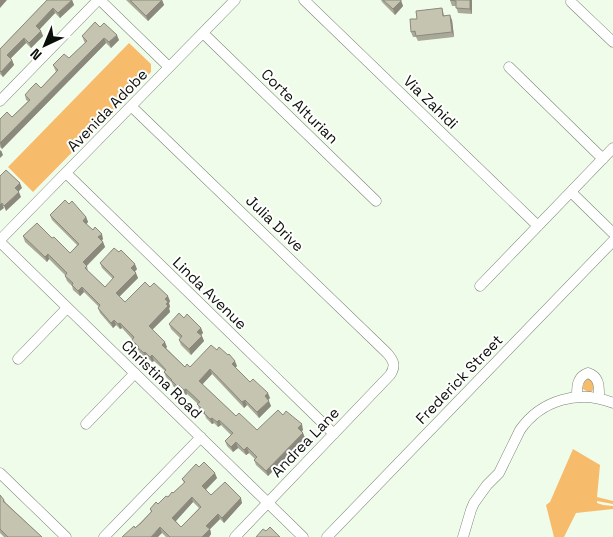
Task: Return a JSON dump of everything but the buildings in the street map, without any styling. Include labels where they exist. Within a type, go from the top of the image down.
[{"type":"street","points":[[0,101],[99,0],[170,67]]},
{"type":"street","name":"Avenida Adobe","points":[[0,241],[235,0]]},
{"type":"street","name":"Via Zahidi","points":[[304,0],[538,226]]},
{"type":"street","points":[[571,2],[613,42]]},
{"type":"street","name":"Corte Alturian","points":[[203,33],[376,201]]},
{"type":"street","points":[[509,67],[602,159]]},
{"type":"street","name":"Julia Drive","points":[[132,106],[387,353],[394,365]]},
{"type":"street","points":[[480,286],[613,148]]},
{"type":"street","name":"Linda Avenue","points":[[66,173],[334,434]]},
{"type":"street","points":[[571,192],[613,233]]},
{"type":"street","name":"Christina Road","points":[[0,241],[303,537]]},
{"type":"street","name":"Frederick Street","points":[[327,537],[613,242]]},
{"type":"street","points":[[18,359],[67,308]]},
{"type":"street","name":"Andrea Lane","points":[[234,537],[390,375],[394,365]]},
{"type":"street","points":[[86,424],[134,373]]},
{"type":"street","points":[[577,396],[577,384],[580,378],[588,373],[598,381],[599,398]]},
{"type":"street","points":[[463,537],[474,504],[499,473],[520,430],[536,412],[562,399],[577,396],[599,398],[613,403]]},
{"type":"street","points":[[104,537],[201,437]]},
{"type":"street","points":[[0,473],[66,537]]},
{"type":"shaded area","points":[[129,43],[151,64],[151,72],[33,192],[8,167]]},
{"type":"shaded area","points":[[589,378],[594,385],[591,392],[583,389],[585,379]]},
{"type":"shaded area","points":[[573,449],[600,465],[597,497],[613,501],[613,504],[597,501],[597,503],[613,506],[613,509],[576,513],[564,537],[554,537],[546,505],[550,502]]}]
